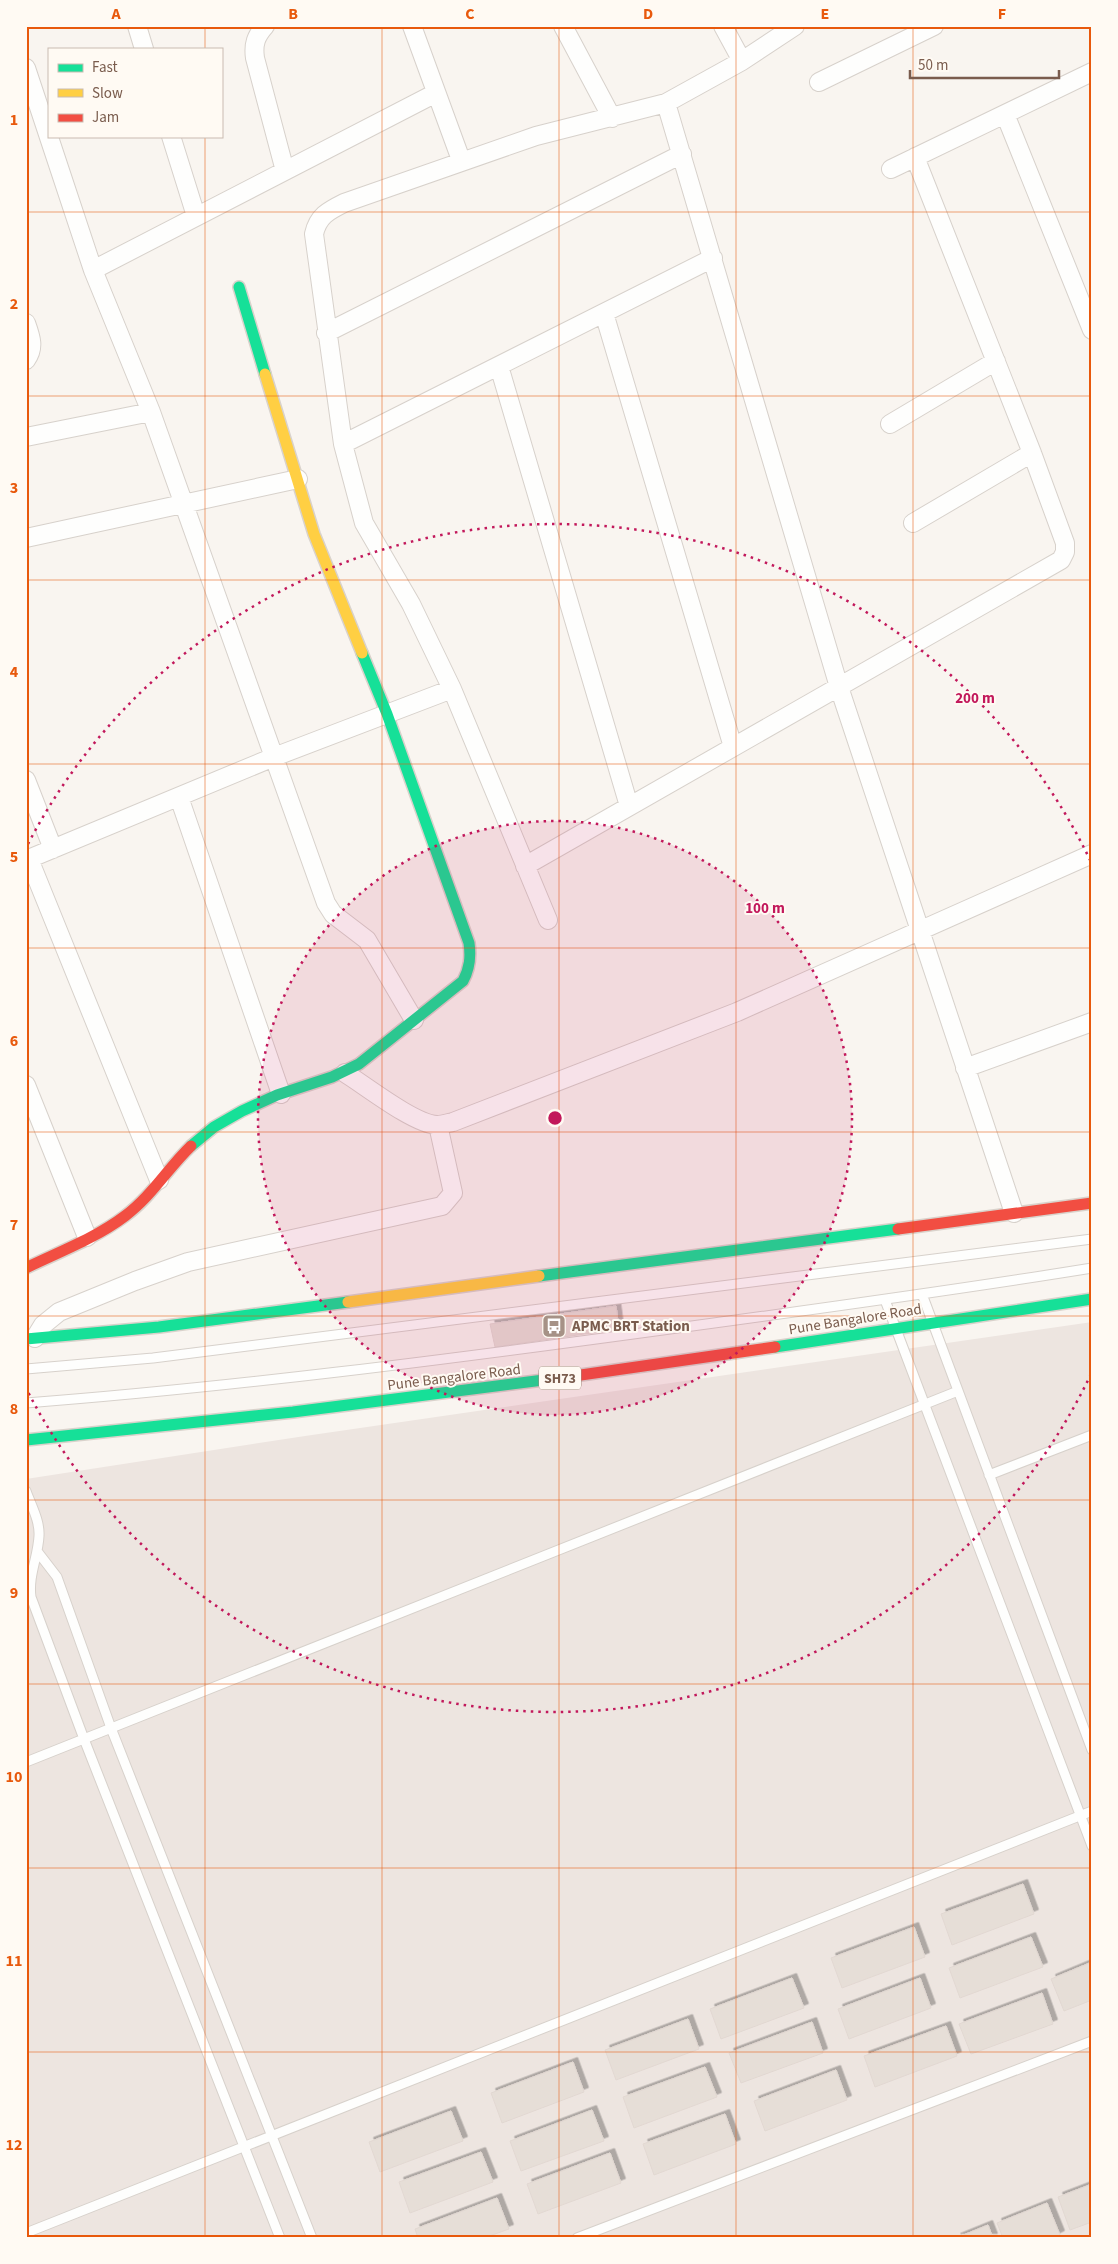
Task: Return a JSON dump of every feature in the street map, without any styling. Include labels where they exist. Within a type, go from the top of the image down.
[{"type":"main road","points":[[26,1268],[122,1218],[136,1207],[202,1135],[228,1118],[281,1094],[345,1072],[358,1064],[463,981],[470,969],[472,957],[469,943],[387,714],[314,534],[239,286]]},
{"type":"main road","points":[[31,1339],[158,1327],[1092,1203]]},
{"type":"main road","name":"Pune Bangalore Road","points":[[26,1440],[164,1428],[493,1387],[1092,1299]]},
{"type":"street","points":[[137,26],[144,48]]},
{"type":"street","points":[[265,26],[257,35],[253,45],[285,171]]},
{"type":"street","points":[[412,26],[461,160]]},
{"type":"street","points":[[563,26],[612,118]]},
{"type":"street","points":[[723,26],[742,61]]},
{"type":"street","points":[[548,920],[524,866],[452,688],[411,604],[364,523],[343,444],[326,333],[314,234],[320,217],[344,203],[461,160],[536,136],[666,104],[742,61],[795,26]]},
{"type":"street","points":[[819,82],[934,26]]},
{"type":"street","points":[[26,68],[48,134]]},
{"type":"street","points":[[891,169],[1092,72]]},
{"type":"street","points":[[93,270],[436,93]]},
{"type":"street","points":[[666,104],[839,687],[1014,1213]]},
{"type":"street","points":[[1005,114],[1092,330]]},
{"type":"street","points":[[49,138],[93,270],[151,412],[326,903],[333,914],[367,940],[414,1020]]},
{"type":"street","points":[[172,138],[196,216]]},
{"type":"street","points":[[326,333],[682,154]]},
{"type":"street","points":[[524,866],[1061,560],[1065,552],[1065,543],[996,361],[915,157]]},
{"type":"street","points":[[343,444],[713,258]]},
{"type":"street","points":[[604,313],[733,747]]},
{"type":"street","points":[[26,323],[32,339],[32,351],[26,360]]},
{"type":"street","points":[[890,424],[996,361]]},
{"type":"street","points":[[499,366],[629,806]]},
{"type":"street","points":[[26,437],[151,412]]},
{"type":"street","points":[[913,523],[1032,454]]},
{"type":"street","points":[[26,538],[298,479]]},
{"type":"street","points":[[159,1180],[28,859],[274,758],[452,688]]},
{"type":"street","points":[[26,780],[53,850]]},
{"type":"street","points":[[179,797],[281,1094]]},
{"type":"street","points":[[345,1072],[407,1113],[426,1122],[438,1125],[453,1122],[737,1012],[1092,854]]},
{"type":"street","points":[[965,1068],[1092,1022]]},
{"type":"street","points":[[26,1085],[88,1237]]},
{"type":"street","points":[[31,1339],[43,1325],[59,1312],[134,1280],[188,1262],[442,1206],[453,1193],[438,1125]]},
{"type":"lane","points":[[26,1369],[153,1358],[1092,1238]]},
{"type":"lane","points":[[26,1404],[361,1369],[885,1300],[1092,1268]]},
{"type":"lane","points":[[922,1294],[1092,1750]]},
{"type":"lane","points":[[885,1300],[894,1329],[1092,1846]]},
{"type":"lane","points":[[26,1762],[958,1391]]},
{"type":"lane","points":[[989,1475],[1092,1435]]},
{"type":"lane","points":[[26,1491],[40,1534],[29,1585],[31,1597],[84,1739],[280,2238]]},
{"type":"lane","points":[[37,1551],[57,1577],[111,1728],[312,2238]]},
{"type":"lane","points":[[26,2233],[1092,1811]]},
{"type":"lane","points":[[577,2238],[1092,2041]]},
{"type":"shaded area","points":[[1092,1322],[1092,2238],[26,2238],[26,1479],[305,1436]]},
{"type":"building","name":"APMC BRT Station","points":[[616,1306],[619,1329],[495,1347],[490,1324]]},
{"type":"building","points":[[1023,1884],[1034,1914],[952,1945],[941,1914]]},
{"type":"building","points":[[914,1927],[925,1957],[842,1988],[831,1958]]},
{"type":"building","points":[[1031,1937],[1043,1967],[960,1998],[949,1968]]},
{"type":"building","points":[[1092,1962],[1092,2000],[1064,2011],[1051,1979]]},
{"type":"building","points":[[792,1978],[804,2008],[721,2039],[710,2009]]},
{"type":"building","points":[[920,1978],[931,2008],[849,2039],[838,2009]]},
{"type":"building","points":[[1042,1993],[1053,2024],[971,2054],[959,2024]]},
{"type":"building","points":[[688,2019],[699,2049],[616,2080],[605,2050]]},
{"type":"building","points":[[812,2022],[823,2053],[741,2083],[729,2053]]},
{"type":"building","points":[[946,2026],[957,2056],[875,2087],[864,2056]]},
{"type":"building","points":[[573,2062],[584,2092],[502,2123],[491,2093]]},
{"type":"building","points":[[705,2067],[717,2097],[634,2128],[623,2097]]},
{"type":"building","points":[[836,2070],[847,2100],[765,2131],[754,2101]]},
{"type":"building","points":[[592,2110],[604,2141],[521,2171],[510,2141]]},
{"type":"building","points":[[451,2111],[463,2141],[380,2172],[369,2142]]},
{"type":"building","points":[[725,2114],[736,2144],[654,2175],[643,2144]]},
{"type":"building","points":[[481,2152],[493,2182],[410,2213],[399,2182]]},
{"type":"building","points":[[610,2153],[621,2183],[538,2214],[527,2184]]},
{"type":"building","points":[[1092,2184],[1092,2222],[1070,2230],[1058,2197]]},
{"type":"building","points":[[497,2198],[509,2229],[484,2238],[418,2238],[415,2229]]},
{"type":"building","points":[[1047,2203],[1060,2235],[1054,2238],[1003,2238],[997,2223]]},
{"type":"building","points":[[988,2225],[993,2238],[956,2238]]},
{"type":"traffic: fast","points":[[239,287],[265,374]]},
{"type":"traffic: fast","points":[[191,1146],[214,1127],[242,1111],[277,1095],[332,1077],[359,1064],[463,981],[469,967],[469,943],[387,714],[362,653]]},
{"type":"traffic: fast","points":[[539,1276],[898,1229]]},
{"type":"traffic: fast","points":[[775,1347],[1092,1299]]},
{"type":"traffic: fast","points":[[26,1339],[159,1327],[348,1302]]},
{"type":"traffic: fast","points":[[26,1440],[293,1412],[567,1377]]},
{"type":"traffic: slow","points":[[265,374],[314,534],[362,653]]},
{"type":"traffic: slow","points":[[348,1302],[539,1276]]},
{"type":"traffic: jam","points":[[26,1268],[90,1238],[125,1216],[143,1200],[191,1146]]},
{"type":"traffic: jam","points":[[898,1229],[1092,1203]]},
{"type":"traffic: jam","points":[[567,1377],[775,1347]]},
{"type":"place","name":"APMC BRT Station","points":[[554,1326]]}]
